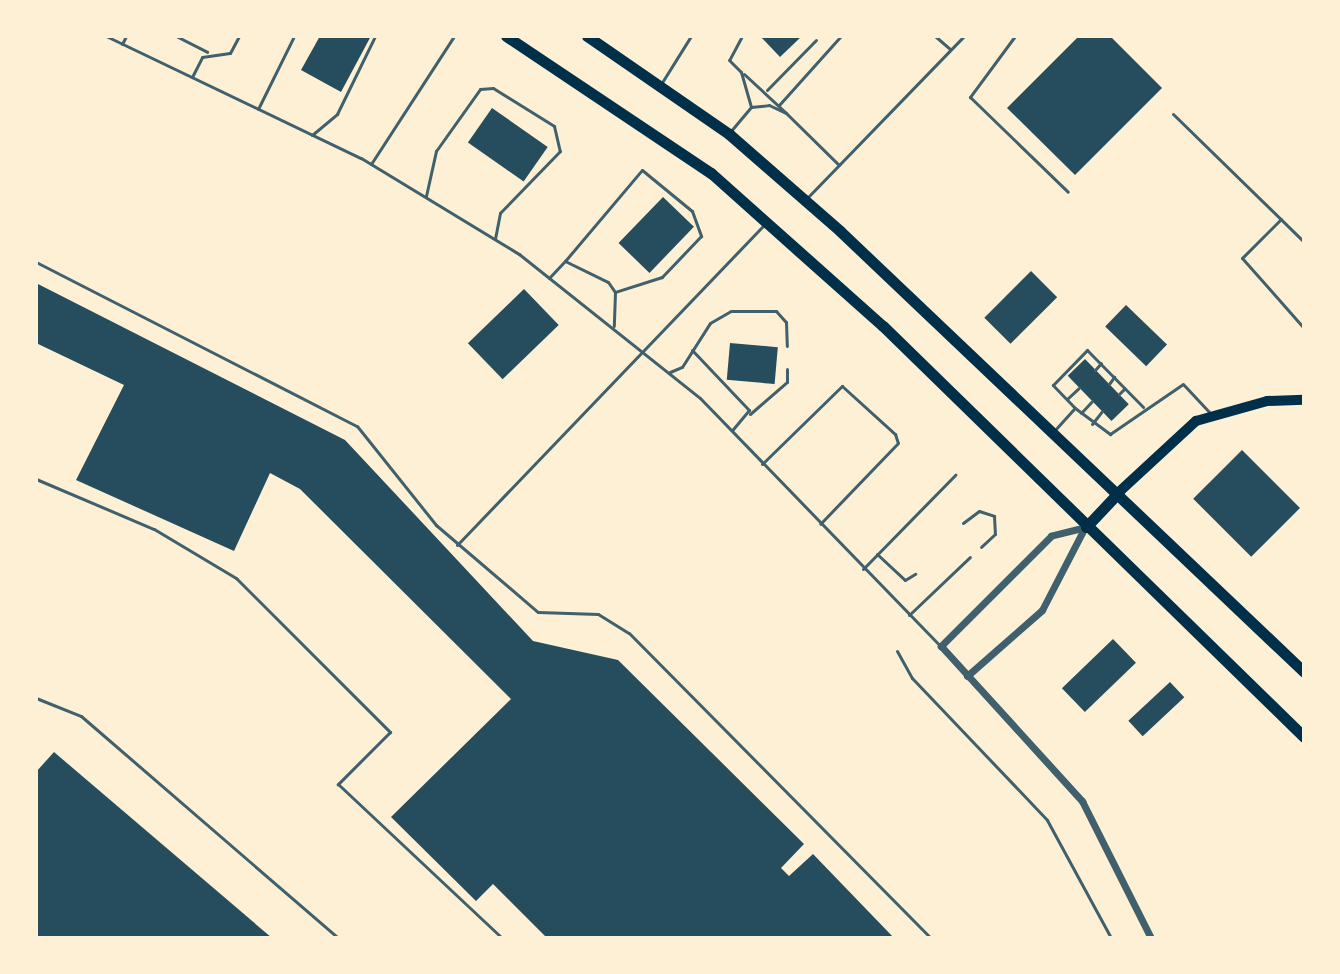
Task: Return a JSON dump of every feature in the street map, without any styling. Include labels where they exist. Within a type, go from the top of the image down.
[{"type":"main road","points":[[506,36],[640,119],[767,223],[1304,737]]},
{"type":"main road","points":[[587,36],[661,84],[729,134],[805,200],[1119,492],[1304,672]]},
{"type":"main road","points":[[1086,527],[1151,456],[1212,415],[1304,400]]},
{"type":"street","points":[[1086,527],[1051,536],[941,646],[1082,801],[1151,938]]},
{"type":"street","points":[[967,676],[1042,610],[1086,527]]},
{"type":"lane","points":[[106,36],[371,164],[495,239],[549,278],[640,347],[732,430],[863,569],[941,646]]},
{"type":"lane","points":[[122,44],[126,36]]},
{"type":"lane","points":[[176,36],[210,54],[230,53],[239,36]]},
{"type":"lane","points":[[258,109],[294,36]]},
{"type":"lane","points":[[312,135],[337,114],[375,36]]},
{"type":"lane","points":[[371,164],[454,36]]},
{"type":"lane","points":[[661,84],[690,36]]},
{"type":"lane","points":[[742,36],[729,60],[767,90],[839,165]]},
{"type":"lane","points":[[779,105],[841,36]]},
{"type":"lane","points":[[935,36],[951,50]]},
{"type":"lane","points":[[1015,36],[970,97],[1068,192]]},
{"type":"lane","points":[[805,200],[951,50],[960,37]]},
{"type":"lane","points":[[767,90],[816,40]]},
{"type":"lane","points":[[192,77],[210,54]]},
{"type":"lane","points":[[741,72],[751,107]]},
{"type":"lane","points":[[425,197],[440,143],[476,92],[493,88],[554,126],[564,142],[500,213],[495,239]]},
{"type":"lane","points":[[729,134],[751,107],[769,105],[786,113]]},
{"type":"lane","points":[[1173,114],[1304,242]]},
{"type":"lane","points":[[549,278],[642,170],[692,211],[701,236],[662,277],[615,292],[565,261]]},
{"type":"lane","points":[[1281,219],[1242,258],[1304,328]]},
{"type":"lane","points":[[457,545],[640,347],[767,223]]},
{"type":"lane","points":[[36,262],[357,426],[457,545],[538,612],[598,614],[618,625],[931,938]]},
{"type":"lane","points":[[614,326],[615,292]]},
{"type":"lane","points":[[670,372],[722,314],[768,309],[786,322],[787,346]]},
{"type":"lane","points":[[692,350],[750,414]]},
{"type":"lane","points":[[1143,407],[1087,350],[1053,385],[1092,424],[1110,434],[1143,407],[1183,384],[1212,415]]},
{"type":"lane","points":[[1095,370],[1101,363]]},
{"type":"lane","points":[[732,430],[787,382],[787,369]]},
{"type":"lane","points":[[1109,384],[1114,377]]},
{"type":"lane","points":[[762,464],[842,386],[895,434],[898,443],[820,524]]},
{"type":"lane","points":[[1066,400],[1079,388]]},
{"type":"lane","points":[[1119,394],[1125,388]]},
{"type":"lane","points":[[1081,413],[1092,401]]},
{"type":"lane","points":[[1054,431],[1075,408]]},
{"type":"lane","points":[[1092,424],[1102,411]]},
{"type":"lane","points":[[863,569],[955,475]]},
{"type":"lane","points":[[36,479],[154,529],[236,578],[390,732],[338,784],[502,938]]},
{"type":"lane","points":[[963,523],[979,511],[994,516],[995,534],[981,547]]},
{"type":"lane","points":[[877,554],[905,580],[915,574]]},
{"type":"lane","points":[[909,615],[970,557]]},
{"type":"lane","points":[[897,651],[912,678],[1047,820],[1111,938]]},
{"type":"lane","points":[[36,698],[81,716],[338,938]]},
{"type":"building","points":[[320,36],[371,36],[341,92],[301,70]]},
{"type":"building","points":[[760,36],[802,36],[780,57]]},
{"type":"building","points":[[1079,36],[1110,36],[1162,88],[1075,175],[1007,108]]},
{"type":"building","points":[[492,108],[548,147],[524,181],[468,142]]},
{"type":"building","points":[[663,197],[694,227],[649,273],[619,243]]},
{"type":"building","points":[[1031,271],[1057,297],[1010,344],[984,318]]},
{"type":"building","points":[[36,283],[345,440],[533,641],[618,660],[804,844],[781,868],[789,876],[813,854],[894,938],[547,938],[493,884],[476,901],[391,817],[511,699],[300,489],[270,473],[234,551],[76,480],[124,385],[36,343]]},
{"type":"building","points":[[524,289],[559,325],[503,379],[468,343]]},
{"type":"building","points":[[1126,305],[1167,345],[1146,366],[1105,327]]},
{"type":"building","points":[[730,343],[778,347],[775,384],[727,380]]},
{"type":"building","points":[[1085,359],[1129,404],[1111,421],[1068,376]]},
{"type":"building","points":[[1242,450],[1300,508],[1251,557],[1193,499]]},
{"type":"building","points":[[1113,639],[1136,663],[1085,712],[1062,688]]},
{"type":"building","points":[[1170,682],[1184,697],[1143,736],[1128,721]]},
{"type":"building","points":[[54,752],[272,938],[36,938],[36,772]]}]
